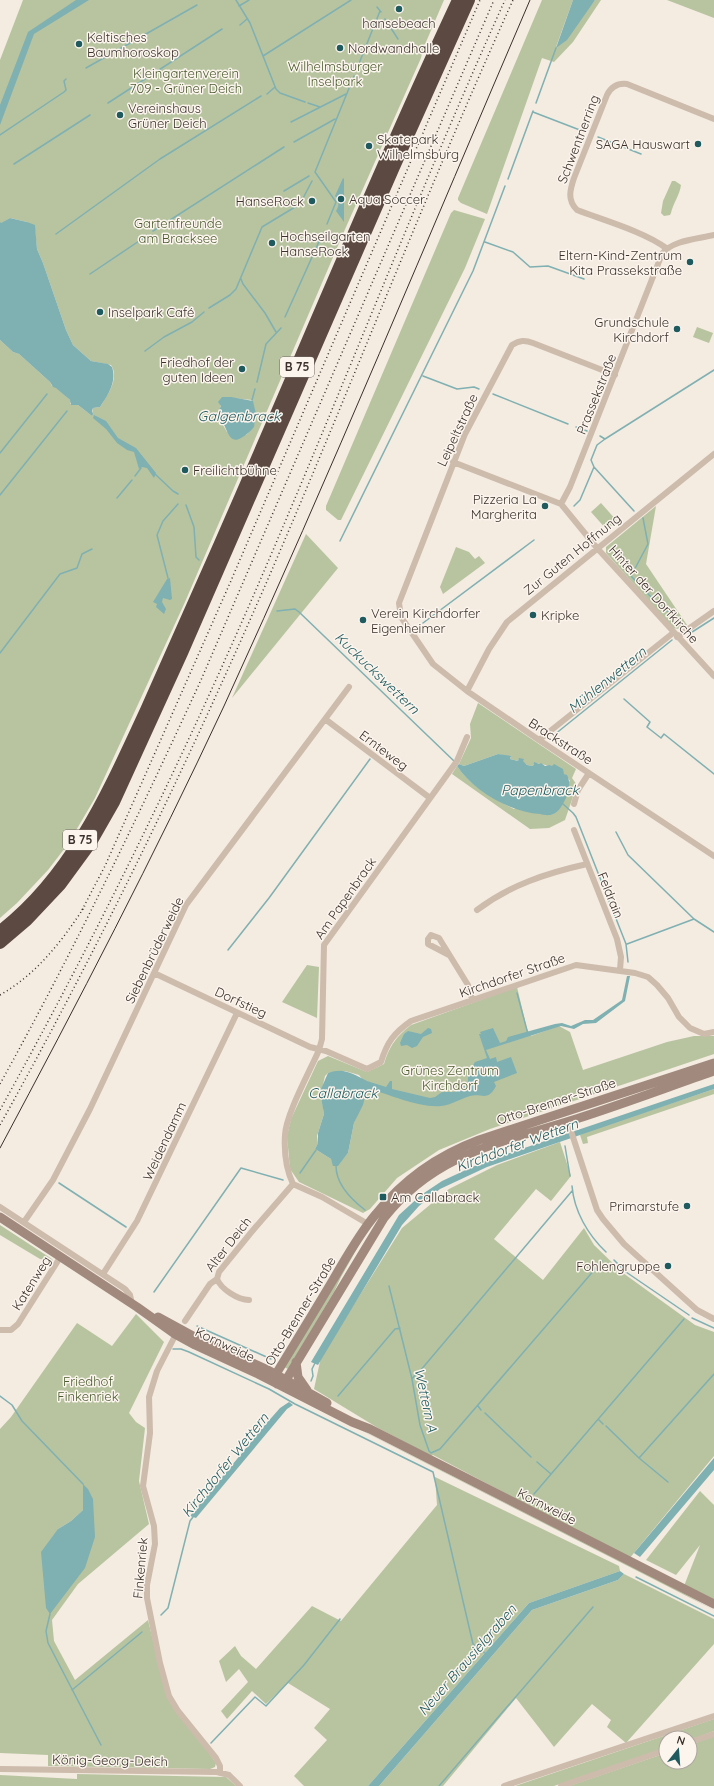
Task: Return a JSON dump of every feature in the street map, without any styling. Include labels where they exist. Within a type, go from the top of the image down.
[{"type":"highway","name":"B 75","points":[[0,931],[29,905],[48,884],[87,830],[102,804],[177,640],[381,169],[458,0]]},
{"type":"highway","name":"B 75","points":[[0,943],[27,920],[60,886],[90,844],[114,802],[179,660],[394,167],[470,0]]},
{"type":"main road","name":"Otto-Brenner-Straße","points":[[280,1379],[296,1362],[383,1205],[400,1188],[441,1158],[479,1140],[714,1063]]},
{"type":"main road","name":"Otto-Brenner-Straße","points":[[280,1379],[372,1227],[408,1191],[446,1164],[476,1150],[569,1125],[714,1071]]},
{"type":"main road","points":[[564,1112],[569,1125]]},
{"type":"main road","name":"Kornweide","points":[[0,1217],[135,1305],[310,1394],[354,1418],[370,1429]]},
{"type":"main road","points":[[296,1362],[298,1377],[310,1394]]},
{"type":"main road","name":"Kornweide","points":[[280,1379],[352,1422],[370,1429],[714,1604]]},
{"type":"street","name":"Schwentnerring","points":[[666,248],[644,236],[577,210],[572,205],[569,192],[574,178],[607,93],[616,86],[627,84],[714,119]]},
{"type":"street","points":[[666,248],[714,235]]},
{"type":"street","name":"Prassekstraße","points":[[561,504],[570,486],[662,254],[666,248]]},
{"type":"street","name":"Leipeltstraße","points":[[409,630],[401,617],[399,603],[465,434],[512,344],[525,340],[615,375]]},
{"type":"street","name":"Zur Guten Hoffnung","points":[[466,690],[489,649],[507,622],[714,454]]},
{"type":"street","name":"Hinter der Dorfkirche","points":[[453,462],[561,504],[597,548],[714,676]]},
{"type":"street","points":[[538,740],[675,635],[714,611]]},
{"type":"street","name":"Brackstraße","points":[[409,630],[433,664],[466,690],[538,740],[714,856]]},
{"type":"street","name":"Siebenbrüderweide","points":[[24,1222],[53,1180],[90,1109],[186,905],[349,687]]},
{"type":"street","name":"Ernteweg","points":[[325,719],[430,798]]},
{"type":"street","name":"Am Papenbrack","points":[[293,1184],[287,1172],[285,1135],[289,1118],[319,1050],[322,1039],[324,945],[456,763],[467,738]]},
{"type":"street","points":[[574,804],[578,790],[589,773]]},
{"type":"street","name":"Feldrain","points":[[574,830],[618,944],[621,958],[620,970]]},
{"type":"street","points":[[477,910],[491,899],[520,884],[552,872],[586,864]]},
{"type":"street","points":[[449,955],[468,985],[472,999]]},
{"type":"street","name":"Kirchdorfer Straße","points":[[319,1050],[326,1051],[367,1069],[381,1062],[386,1047],[396,1033],[411,1021],[472,999],[576,965],[620,970],[648,977],[668,998],[679,1016],[690,1028],[704,1034],[714,1032]]},
{"type":"street","name":"Dorfstieg","points":[[154,973],[319,1050]]},
{"type":"street","name":"Weidendamm","points":[[103,1274],[137,1222],[237,1013]]},
{"type":"street","points":[[569,1125],[597,1210],[610,1230],[697,1310],[714,1319]]},
{"type":"street","points":[[293,1184],[322,1197],[372,1227]]},
{"type":"street","name":"Alter Deich","points":[[180,1328],[210,1284],[217,1279],[219,1272],[293,1184]]},
{"type":"street","points":[[0,1207],[128,1292],[135,1305]]},
{"type":"street","name":"Katenweg","points":[[0,1330],[11,1330],[18,1324],[61,1256]]},
{"type":"street","points":[[217,1279],[221,1285],[239,1298],[249,1300]]},
{"type":"street","name":"Finkenriek","points":[[180,1328],[157,1372],[149,1397],[149,1439],[143,1486],[152,1520],[155,1544],[147,1585],[147,1598],[160,1663],[169,1696],[178,1711],[216,1758],[220,1766],[220,1773]]},
{"type":"street","points":[[504,1786],[714,1716]]},
{"type":"street","points":[[698,1739],[714,1734]]},
{"type":"street","points":[[561,1786],[658,1753]]},
{"type":"street","name":"König-Georg-Deich","points":[[0,1769],[220,1773]]},
{"type":"street","points":[[220,1773],[229,1775],[240,1786]]},
{"type":"green space","name":"Wilhelmsburger Inselpark","points":[[23,0],[444,0],[423,49],[421,58],[346,227],[185,602],[95,798],[68,844],[48,870],[17,903],[0,918],[0,340],[13,352],[19,354],[50,382],[52,386],[56,387],[71,401],[70,404],[78,405],[92,416],[93,408],[100,407],[112,387],[114,376],[111,365],[91,361],[73,345],[66,330],[37,249],[35,230],[27,222],[10,218],[0,224],[0,60]],"holes":[[[222,397],[252,400],[255,419],[253,427],[250,431],[246,435],[227,432],[219,418]]]},
{"type":"green space","points":[[542,0],[573,0],[556,47],[595,0],[601,0],[573,42],[554,62],[542,58],[487,214],[461,203],[458,198]]},
{"type":"green space","points":[[667,0],[714,0],[714,18]]},
{"type":"green space","points":[[672,181],[675,181],[681,185],[670,215],[664,216],[661,213],[663,201]]},
{"type":"green space","points":[[454,210],[485,219],[465,268],[341,520],[338,520],[326,510],[326,506],[451,213]]},
{"type":"green space","points":[[697,327],[713,333],[709,343],[693,337]]},
{"type":"green space","points":[[601,503],[617,521],[607,530],[591,512]]},
{"type":"green space","points":[[656,506],[646,564],[687,625],[679,629],[673,628],[606,553],[606,547]]},
{"type":"green space","points":[[306,534],[338,568],[232,698]]},
{"type":"green space","points":[[456,547],[469,552],[475,559],[479,556],[485,563],[443,594],[440,587]]},
{"type":"green space","points":[[478,703],[576,769],[572,778],[577,785],[565,820],[549,828],[530,829],[452,774],[457,766],[475,786],[514,809],[570,781],[564,773],[559,770],[542,764],[533,764],[533,766],[527,765],[522,761],[523,759],[519,759],[518,761],[510,759],[511,757],[498,754],[464,766],[459,764],[471,738],[470,724]]},
{"type":"green space","points":[[307,965],[319,967],[317,1018],[282,1002]]},
{"type":"green space","name":"Grünes Zentrum Kirchdorf","points":[[517,987],[527,1029],[531,1036],[559,1026],[570,1032],[583,1070],[667,1042],[694,1036],[714,1036],[714,1054],[490,1129],[439,1150],[397,1178],[370,1209],[363,1213],[299,1182],[290,1169],[287,1136],[291,1119],[318,1061],[328,1056],[367,1072],[384,1064],[394,1042],[401,1033],[411,1025]],"holes":[[[345,1071],[359,1075],[370,1089],[366,1093],[354,1123],[348,1153],[339,1164],[333,1163],[331,1159],[315,1149],[318,1143],[317,1136],[324,1114],[321,1093],[325,1076],[328,1073]]]},
{"type":"green space","points":[[714,1089],[714,1094],[587,1137],[588,1143],[583,1144],[580,1135],[586,1132]]},
{"type":"green space","points":[[560,1142],[571,1176],[551,1201],[536,1189],[494,1239],[543,1280],[584,1228],[594,1245],[623,1273],[695,1325],[714,1332],[714,1456],[629,1559],[433,1455],[431,1456],[378,1428],[314,1389],[321,1357],[402,1228],[449,1189],[497,1165]]},
{"type":"green space","points":[[0,1225],[53,1261],[40,1259],[0,1235]]},
{"type":"green space","points":[[358,1244],[359,1245],[334,1292],[288,1369],[284,1367]]},
{"type":"green space","name":"Friedhof Finkenriek","points":[[136,1314],[164,1342],[129,1413],[136,1422],[145,1428],[139,1481],[149,1524],[78,1584],[52,1620],[54,1641],[75,1680],[148,1620],[166,1693],[216,1763],[215,1767],[210,1769],[48,1766],[48,1755],[0,1753],[0,1429],[11,1417],[77,1323],[112,1346]],"holes":[[[83,1484],[85,1568],[58,1529],[71,1521],[83,1510]]]},
{"type":"green space","points":[[290,1394],[666,1584],[714,1610]]},
{"type":"green space","points":[[435,1477],[619,1566],[620,1571],[529,1603],[368,1786],[304,1786],[294,1776],[327,1740],[314,1728],[330,1709],[288,1683],[266,1704],[252,1691],[227,1719],[221,1711],[248,1682],[239,1669],[226,1682],[219,1661],[235,1646],[241,1656],[256,1669],[312,1606],[341,1621],[437,1505]]},
{"type":"green space","points":[[700,1491],[714,1505],[714,1600],[684,1586],[700,1545],[676,1575],[646,1560]]},
{"type":"green space","points":[[624,1574],[714,1619],[714,1644],[626,1743],[607,1727],[611,1720],[592,1704],[554,1747],[516,1698],[443,1786],[379,1786],[532,1610],[618,1580]]},
{"type":"green space","points":[[714,1719],[714,1731],[698,1737],[698,1730],[681,1730]]},
{"type":"green space","points":[[714,1736],[714,1786],[569,1786],[658,1756],[658,1770],[698,1770],[698,1742]]},
{"type":"green space","points":[[658,1738],[658,1751],[554,1786],[515,1786]]},
{"type":"green space","points":[[77,1774],[226,1777],[236,1786],[0,1786],[0,1775],[77,1779]]},
{"type":"water","points":[[76,0],[89,0],[34,34],[0,125],[0,105],[28,32]]},
{"type":"water","points":[[573,0],[595,0],[567,40],[556,48]]},
{"type":"water","name":"Aqua Soccer","points":[[343,178],[344,222],[336,211],[338,207],[338,200],[335,196]]},
{"type":"water","points":[[10,218],[35,225],[37,249],[66,330],[73,345],[91,361],[108,364],[112,367],[113,383],[111,388],[100,407],[93,408],[92,416],[78,405],[71,405],[70,400],[53,387],[50,382],[19,354],[13,352],[0,340],[0,222],[1,223]]},
{"type":"water","name":"Galgenbrack","points":[[222,397],[253,401],[256,414],[254,427],[237,440],[230,437],[220,419],[221,414],[219,410],[221,406],[218,402]]},
{"type":"water","points":[[94,415],[106,421],[118,438],[136,448],[156,473],[154,478],[147,468],[142,467],[139,469],[134,452],[127,450],[117,443],[106,429],[93,418]]},
{"type":"water","points":[[170,578],[172,599],[170,600],[163,598],[162,602],[166,609],[164,614],[156,607],[157,604],[153,602],[167,579]]},
{"type":"water","name":"Papenbrack","points":[[498,754],[511,756],[510,759],[518,761],[519,758],[524,759],[523,761],[527,765],[533,766],[534,762],[539,764],[541,763],[545,766],[552,766],[554,764],[563,769],[564,774],[567,775],[569,786],[566,798],[559,810],[553,814],[546,815],[505,805],[483,792],[473,784],[457,766],[459,764],[464,766]]},
{"type":"water","name":"Callabrack","points":[[627,976],[630,976],[625,1001],[596,1023],[583,1024],[574,1029],[561,1026],[486,1050],[490,1059],[496,1057],[497,1062],[511,1057],[517,1073],[494,1082],[496,1086],[490,1094],[484,1096],[474,1095],[441,1106],[432,1106],[414,1103],[370,1089],[366,1093],[363,1105],[354,1123],[348,1153],[338,1166],[333,1166],[331,1159],[315,1149],[318,1143],[318,1133],[324,1114],[321,1089],[328,1073],[334,1071],[344,1071],[386,1087],[390,1081],[392,1081],[392,1089],[430,1098],[435,1097],[442,1092],[454,1092],[468,1085],[468,1074],[475,1062],[487,1058],[479,1034],[481,1034],[480,1032],[493,1028],[500,1043],[506,1041],[508,1037],[555,1024],[562,1023],[571,1026],[585,1020],[593,1020],[622,1000]]},
{"type":"water","points":[[428,1028],[431,1029],[432,1033],[423,1037],[417,1046],[412,1048],[407,1045],[401,1046],[400,1043],[404,1034],[408,1031],[421,1034]]},
{"type":"water","points":[[714,1084],[714,1089],[487,1167],[440,1189],[419,1206],[402,1225],[318,1365],[311,1362],[399,1215],[421,1195],[442,1181],[483,1162]]},
{"type":"water","points":[[289,1402],[293,1405],[287,1409],[196,1518],[190,1516],[265,1425],[280,1408]]},
{"type":"water","points":[[714,1458],[714,1470],[640,1557],[634,1553]]},
{"type":"water","points":[[83,1484],[88,1489],[93,1499],[95,1537],[85,1568],[50,1614],[46,1608],[41,1552],[58,1529],[71,1521],[83,1510]]},
{"type":"water","points":[[620,1571],[624,1574],[618,1580],[532,1610],[379,1786],[368,1786],[529,1603]]},
{"type":"waterway","points":[[236,0],[250,23],[276,89],[280,93],[305,102]]},
{"type":"waterway","points":[[239,6],[249,0]]},
{"type":"waterway","points":[[263,56],[351,0]]},
{"type":"waterway","points":[[86,68],[197,5]]},
{"type":"waterway","points":[[377,7],[381,12]]},
{"type":"waterway","points":[[358,66],[380,11]]},
{"type":"waterway","points":[[240,25],[247,19]]},
{"type":"waterway","points":[[385,19],[398,39]]},
{"type":"waterway","points":[[108,103],[222,29]]},
{"type":"waterway","points":[[536,103],[556,48]]},
{"type":"waterway","points":[[327,224],[336,202],[315,172],[354,76]]},
{"type":"waterway","points":[[0,135],[64,92],[66,90],[64,81],[66,79]]},
{"type":"waterway","points":[[267,94],[275,87]]},
{"type":"waterway","points":[[291,122],[346,94]]},
{"type":"waterway","points":[[56,234],[160,159],[261,96]]},
{"type":"waterway","points":[[308,103],[320,107]]},
{"type":"waterway","points":[[508,179],[533,111]]},
{"type":"waterway","points":[[533,112],[585,132]]},
{"type":"waterway","points":[[14,164],[90,115]]},
{"type":"waterway","points":[[294,142],[335,119]]},
{"type":"waterway","points":[[598,137],[641,154]]},
{"type":"waterway","points":[[153,231],[284,147]]},
{"type":"waterway","points":[[284,191],[309,176]]},
{"type":"waterway","points":[[209,308],[230,295],[236,289],[262,227],[300,204],[312,181]]},
{"type":"waterway","points":[[340,541],[473,271],[505,186]]},
{"type":"waterway","points":[[90,274],[148,235]]},
{"type":"waterway","points":[[285,317],[322,235]]},
{"type":"waterway","points":[[485,242],[513,252],[530,267],[548,266],[584,279]]},
{"type":"waterway","points":[[241,279],[243,284],[265,313],[276,332]]},
{"type":"waterway","points":[[145,351],[164,337],[192,322],[204,312]]},
{"type":"waterway","points":[[257,382],[266,344],[281,328]]},
{"type":"waterway","points":[[574,506],[580,500],[594,467],[591,460],[597,445],[714,370]]},
{"type":"waterway","points":[[423,376],[457,389],[474,387],[479,389]]},
{"type":"waterway","points":[[252,400],[255,389]]},
{"type":"waterway","points":[[0,453],[47,394]]},
{"type":"waterway","points":[[493,394],[568,424]]},
{"type":"waterway","points":[[0,495],[67,411]]},
{"type":"waterway","points":[[576,427],[587,431]]},
{"type":"waterway","points":[[600,436],[605,439]]},
{"type":"waterway","points":[[594,467],[634,511]]},
{"type":"waterway","points":[[135,476],[141,468]]},
{"type":"waterway","name":"Kuckuckswettern","points":[[155,474],[178,494]]},
{"type":"waterway","points":[[117,498],[132,480]]},
{"type":"waterway","points":[[168,578],[157,535],[163,521],[178,504]]},
{"type":"waterway","name":"Kuckuckswettern","points":[[186,505],[194,527],[196,557],[199,560]]},
{"type":"waterway","points":[[643,518],[648,544],[631,576],[652,598],[682,624]]},
{"type":"waterway","points":[[423,623],[534,540]]},
{"type":"waterway","points":[[0,653],[60,574],[77,568],[82,554],[92,549]]},
{"type":"waterway","name":"Kuckuckswettern","points":[[277,611],[295,609],[299,612],[454,761]]},
{"type":"waterway","name":"Mühlenwettern","points":[[689,634],[714,618]]},
{"type":"waterway","name":"Mühlenwettern","points":[[554,735],[672,640]]},
{"type":"waterway","points":[[624,699],[650,722],[647,727],[661,738],[664,734],[714,774]]},
{"type":"waterway","points":[[228,950],[269,898],[370,759]]},
{"type":"waterway","name":"Kuckuckswettern","points":[[563,804],[576,817],[626,944],[628,962]]},
{"type":"waterway","points":[[616,832],[628,855],[694,919],[714,932]]},
{"type":"waterway","points":[[627,944],[694,919]]},
{"type":"waterway","points":[[517,993],[528,1034]]},
{"type":"waterway","points":[[565,1146],[570,1176]]},
{"type":"waterway","points":[[300,1173],[316,1150]]},
{"type":"waterway","points":[[336,1166],[342,1185],[350,1196],[365,1210]]},
{"type":"waterway","points":[[154,1292],[241,1168],[283,1180]]},
{"type":"waterway","points":[[59,1183],[126,1227]]},
{"type":"waterway","points":[[572,1186],[573,1195],[583,1222],[593,1238],[606,1252]]},
{"type":"waterway","points":[[420,1371],[572,1191]]},
{"type":"waterway","points":[[614,1260],[626,1272],[689,1315]]},
{"type":"waterway","name":"Wettern A","points":[[389,1286],[412,1379],[420,1425],[431,1453],[440,1449],[602,1261]]},
{"type":"waterway","points":[[692,1318],[714,1328]]},
{"type":"waterway","points":[[534,1494],[684,1319]]},
{"type":"waterway","points":[[197,1326],[271,1359]]},
{"type":"waterway","points":[[338,1396],[395,1329],[400,1328]]},
{"type":"waterway","name":"Neuer Brausielgraben","points":[[173,1349],[181,1349],[189,1352],[269,1389],[295,1404],[433,1472],[473,1644],[485,1653]]},
{"type":"waterway","name":"Kirchdorfer Wettern","points":[[311,1381],[313,1376],[312,1369],[315,1363]]},
{"type":"waterway","name":"Wettern A","points":[[412,1379],[416,1374]]},
{"type":"waterway","points":[[639,1458],[714,1374]]},
{"type":"waterway","points":[[0,1396],[12,1405],[22,1421],[83,1484]]},
{"type":"waterway","name":"Wettern A","points":[[478,1406],[481,1410]]},
{"type":"waterway","points":[[485,1413],[531,1457]]},
{"type":"waterway","points":[[599,1420],[603,1424]]},
{"type":"waterway","points":[[606,1426],[639,1458],[668,1482]]},
{"type":"waterway","points":[[537,1462],[551,1474]]},
{"type":"waterway","name":"Kirchdorfer Wettern","points":[[161,1615],[168,1608],[190,1521],[193,1517]]},
{"type":"waterway","points":[[636,1577],[714,1616]]},
{"type":"waterway","points":[[439,1786],[593,1607]]},
{"type":"waterway","points":[[50,1614],[46,1631],[48,1643],[101,1745]]},
{"type":"waterway","points":[[211,1743],[255,1697],[266,1706],[304,1665],[340,1619]]},
{"type":"waterway","name":"Kirchdorfer Wettern","points":[[72,1690],[142,1632]]},
{"type":"tram line","points":[[0,1148],[115,928],[224,706],[303,530],[530,0]]},
{"type":"railway","points":[[82,910],[105,866],[230,583],[480,0]]},
{"type":"railway","points":[[0,1084],[104,884],[201,680],[494,0]]},
{"type":"railway","points":[[0,1110],[112,898],[215,682],[279,536],[418,200],[505,0]]},
{"type":"railway","points":[[0,1125],[36,1060],[104,929],[200,730],[293,521],[448,148],[513,0]]},
{"type":"railway","points":[[0,995],[26,977],[48,956],[85,906]]},
{"type":"place","name":"hansebeach","points":[[399,9]]},
{"type":"place","name":"Keltisches Baumhoroskop","points":[[79,44]]},
{"type":"place","name":"Nordwandhalle","points":[[340,48]]},
{"type":"place","name":"Vereinshaus Grüner Deich","points":[[120,115]]},
{"type":"place","name":"SAGA Hauswart","points":[[698,144]]},
{"type":"place","name":"Skatepark Wilhelmsburg","points":[[369,146]]},
{"type":"place","name":"Aqua Soccer","points":[[341,199]]},
{"type":"place","name":"HanseRock","points":[[312,201]]},
{"type":"place","name":"Hochseilgarten HanseRock","points":[[272,243]]},
{"type":"place","name":"Eltern-Kind-Zentrum Kita Prassekstraße","points":[[690,262]]},
{"type":"place","name":"Inselpark Café","points":[[100,312]]},
{"type":"place","name":"Grundschule Kirchdorf","points":[[677,329]]},
{"type":"place","name":"Friedhof der guten Ideen","points":[[242,369]]},
{"type":"place","name":"Freilichtbühne","points":[[185,470]]},
{"type":"place","name":"Pizzeria La Margherita","points":[[545,506]]},
{"type":"place","name":"Kripke","points":[[533,615]]},
{"type":"place","name":"Verein Kirchdorfer Eigenheimer","points":[[363,620]]},
{"type":"place","name":"Am Callabrack","points":[[383,1197]]},
{"type":"place","name":"Primarstufe","points":[[687,1206]]},
{"type":"place","name":"Fohlengruppe","points":[[668,1266]]},
{"type":"park label","name":"Kleingartenverein 709 - Grüner Deich","points":[[186,80]]},
{"type":"park label","name":"Gartenfreunde am Bracksee","points":[[178,230]]}]
